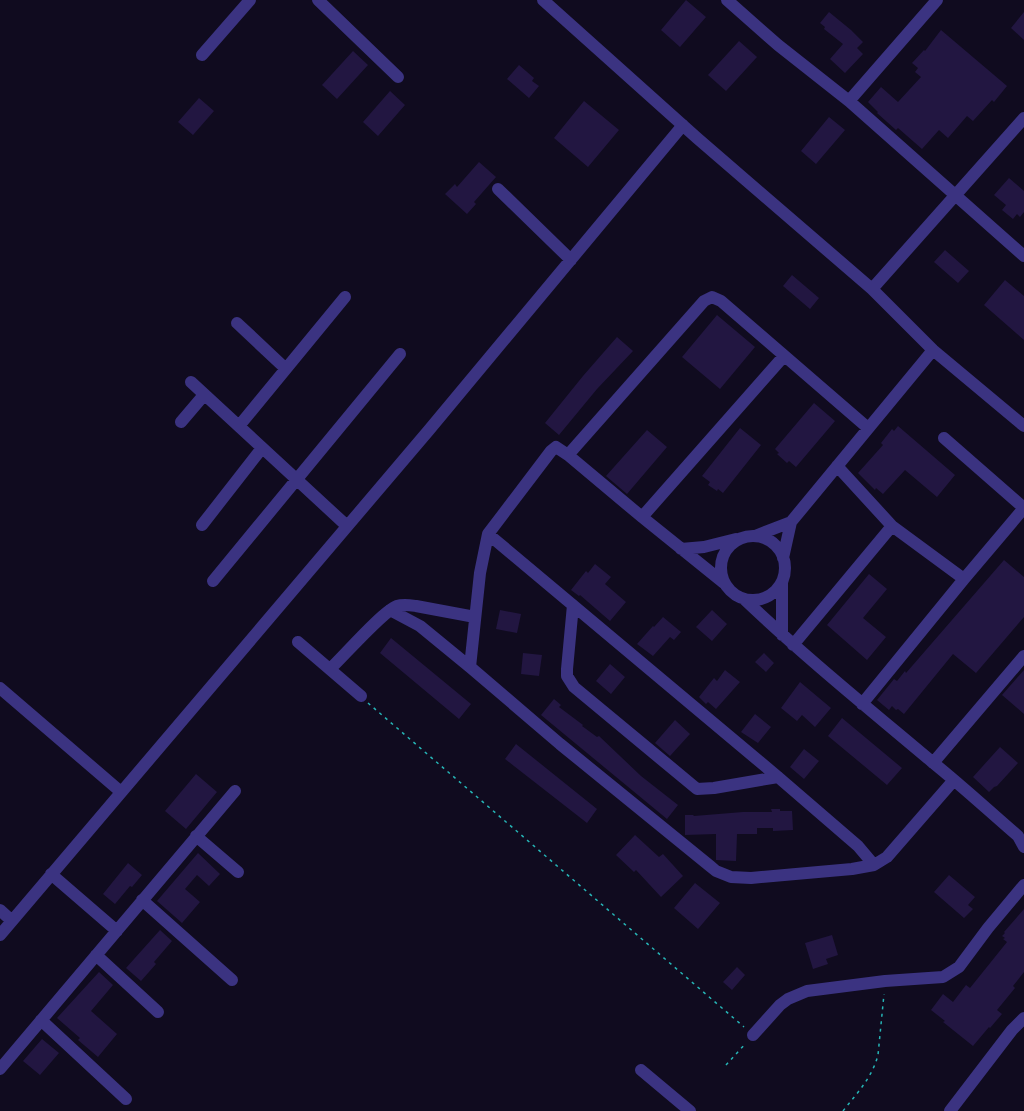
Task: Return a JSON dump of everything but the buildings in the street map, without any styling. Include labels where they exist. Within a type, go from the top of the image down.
[{"type":"street","points":[[202,55],[250,0]]},
{"type":"street","points":[[318,0],[398,77]]},
{"type":"street","points":[[543,0],[872,289],[933,350],[1024,426]]},
{"type":"street","points":[[727,0],[778,45],[849,101],[1024,256]]},
{"type":"street","points":[[849,101],[932,2]]},
{"type":"street","points":[[872,289],[1024,118]]},
{"type":"street","points":[[0,935],[683,125]]},
{"type":"street","points":[[498,189],[571,260]]},
{"type":"street","points":[[239,426],[345,297]]},
{"type":"street","points":[[568,455],[704,301],[712,297],[721,301],[868,428]]},
{"type":"street","points":[[237,323],[286,369]]},
{"type":"street","points":[[783,558],[791,522],[933,350]]},
{"type":"street","points":[[213,581],[400,354]]},
{"type":"street","points":[[642,517],[784,356]]},
{"type":"street","points":[[191,382],[347,526]]},
{"type":"street","points":[[180,422],[204,395]]},
{"type":"street","points":[[862,705],[1024,508],[944,438]]},
{"type":"street","points":[[470,667],[480,573],[488,534],[556,447],[724,583],[729,590],[744,599],[862,705],[933,762],[1018,836],[1024,847]]},
{"type":"street","points":[[201,525],[262,448]]},
{"type":"street","points":[[837,466],[892,526],[964,579]]},
{"type":"street","points":[[755,536],[791,522]]},
{"type":"street","points":[[793,645],[892,526]]},
{"type":"street","points":[[488,534],[778,777],[858,846],[874,865]]},
{"type":"street","points":[[681,549],[704,547],[747,536],[764,538],[773,542],[779,549],[785,566],[782,582],[782,635]]},
{"type":"street","points":[[724,583],[720,566],[722,558],[731,543],[738,539]]},
{"type":"street","points":[[744,599],[759,600],[766,597],[782,582]]},
{"type":"street","points":[[573,604],[567,676],[574,687],[697,789],[778,777]]},
{"type":"street","points":[[330,669],[394,607],[407,605],[475,617]]},
{"type":"street","points":[[390,610],[420,626],[560,744],[723,875],[751,878],[874,865],[887,857],[954,780]]},
{"type":"street","points":[[298,642],[361,696]]},
{"type":"street","points":[[933,762],[1024,656]]},
{"type":"street","points":[[0,688],[121,792]]},
{"type":"street","points":[[0,1069],[235,791]]},
{"type":"street","points":[[196,836],[238,872]]},
{"type":"street","points":[[51,874],[117,931]]},
{"type":"street","points":[[753,1035],[780,1005],[797,994],[885,981],[943,977],[959,967],[1024,885]]},
{"type":"street","points":[[142,900],[232,980]]},
{"type":"street","points":[[0,910],[12,921]]},
{"type":"street","points":[[96,955],[158,1012]]},
{"type":"street","points":[[950,1111],[1012,1030],[1024,1018]]},
{"type":"street","points":[[41,1020],[126,1099]]},
{"type":"street","points":[[641,1070],[690,1111]]},
{"type":"path","points":[[361,696],[753,1035],[726,1065]]},
{"type":"path","points":[[843,1111],[867,1082],[875,1064],[885,981]]}]
